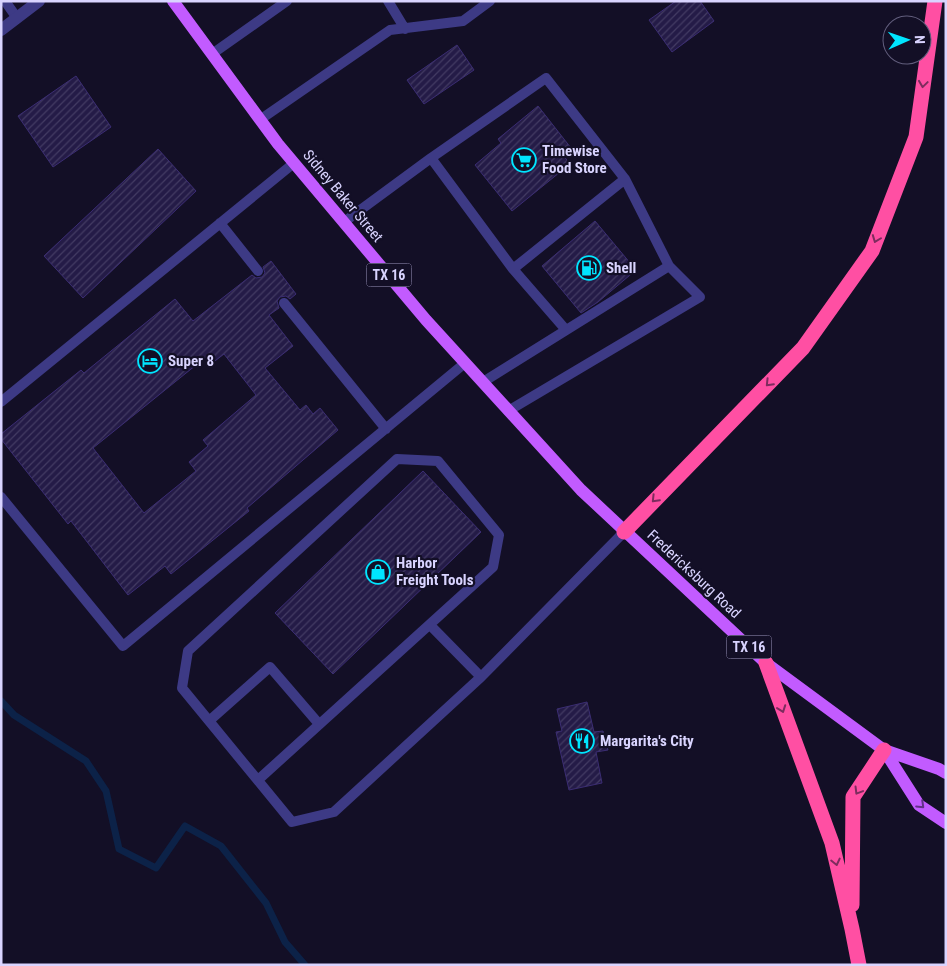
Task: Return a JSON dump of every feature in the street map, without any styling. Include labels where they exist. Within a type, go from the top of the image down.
[{"type":"highway","points":[[624,532],[803,348],[872,251],[916,137],[935,1]]},
{"type":"highway","points":[[766,663],[832,843],[859,965]]},
{"type":"highway","points":[[852,929],[853,797],[884,750]]},
{"type":"main road","name":"Sidney Baker Street","points":[[173,1],[278,144],[426,320],[581,490],[624,532]]},
{"type":"main road","name":"Fredericksburg Road","points":[[624,532],[766,663],[884,750],[946,773]]},
{"type":"main road","name":"Fredericksburg Road","points":[[884,750],[919,805],[946,823]]},
{"type":"street","points":[[1,30],[39,1]]},
{"type":"lane","points":[[5,1],[17,18]]},
{"type":"lane","points":[[212,54],[287,1]]},
{"type":"lane","points":[[388,1],[405,28]]},
{"type":"lane","points":[[261,119],[390,30],[462,21],[490,1]]},
{"type":"lane","points":[[344,222],[431,158],[546,78],[625,179],[668,266],[700,297],[508,411]]},
{"type":"lane","points":[[431,158],[513,269],[566,330]]},
{"type":"lane","points":[[1,402],[294,163]]},
{"type":"lane","points":[[513,269],[625,179]]},
{"type":"lane","points":[[220,223],[258,271]]},
{"type":"lane","points":[[483,382],[668,266]]},
{"type":"lane","points":[[284,303],[386,429]]},
{"type":"lane","points":[[1,497],[123,646],[465,363]]},
{"type":"lane","points":[[258,780],[493,567],[499,535],[438,461],[397,459],[188,651],[182,688],[292,822],[334,812],[481,677],[624,532]]},
{"type":"lane","points":[[430,625],[481,677]]},
{"type":"lane","points":[[209,721],[270,667],[319,724]]},
{"type":"building","points":[[676,1],[700,1],[714,21],[672,52],[649,20]]},
{"type":"building","points":[[457,45],[474,70],[424,104],[407,80]]},
{"type":"building","points":[[76,76],[111,127],[53,167],[18,116]]},
{"type":"building","name":"Timewise Food Store","points":[[538,106],[571,148],[563,155],[570,164],[512,211],[475,165],[501,143],[498,139]]},
{"type":"building","points":[[158,149],[196,191],[83,298],[44,256]]},
{"type":"building","name":"Shell","points":[[595,221],[636,270],[598,302],[581,313],[542,266]]},
{"type":"building","points":[[271,261],[296,294],[290,299],[286,296],[280,297],[277,301],[279,308],[269,315],[293,346],[265,368],[300,410],[306,405],[313,414],[320,408],[338,430],[247,508],[249,511],[171,574],[165,566],[128,595],[71,521],[68,524],[1,439],[1,434],[81,370],[84,373],[175,299],[193,321],[252,275],[256,278],[262,277],[265,273],[263,267]],"holes":[[[224,354],[256,395],[203,440],[208,446],[189,462],[196,471],[144,513],[93,448],[206,357],[211,364]]]},
{"type":"building","name":"Harbor Freight Tools","points":[[423,471],[481,532],[333,674],[275,613]]},
{"type":"building","name":"Margarita's City","points":[[587,702],[594,732],[603,731],[608,750],[596,752],[602,783],[569,790],[556,732],[562,731],[557,709]]},
{"type":"waterway","points":[[1,701],[14,715],[86,761],[106,791],[119,849],[156,868],[185,826],[221,846],[266,903],[285,942],[305,965]]},
{"type":"place","name":"Timewise Food Store","points":[[524,160]]},
{"type":"place","name":"Shell","points":[[589,268]]},
{"type":"place","name":"Super 8","points":[[150,361]]},
{"type":"place","name":"Harbor Freight Tools","points":[[378,572]]},
{"type":"place","name":"Margarita's City","points":[[582,741]]}]
